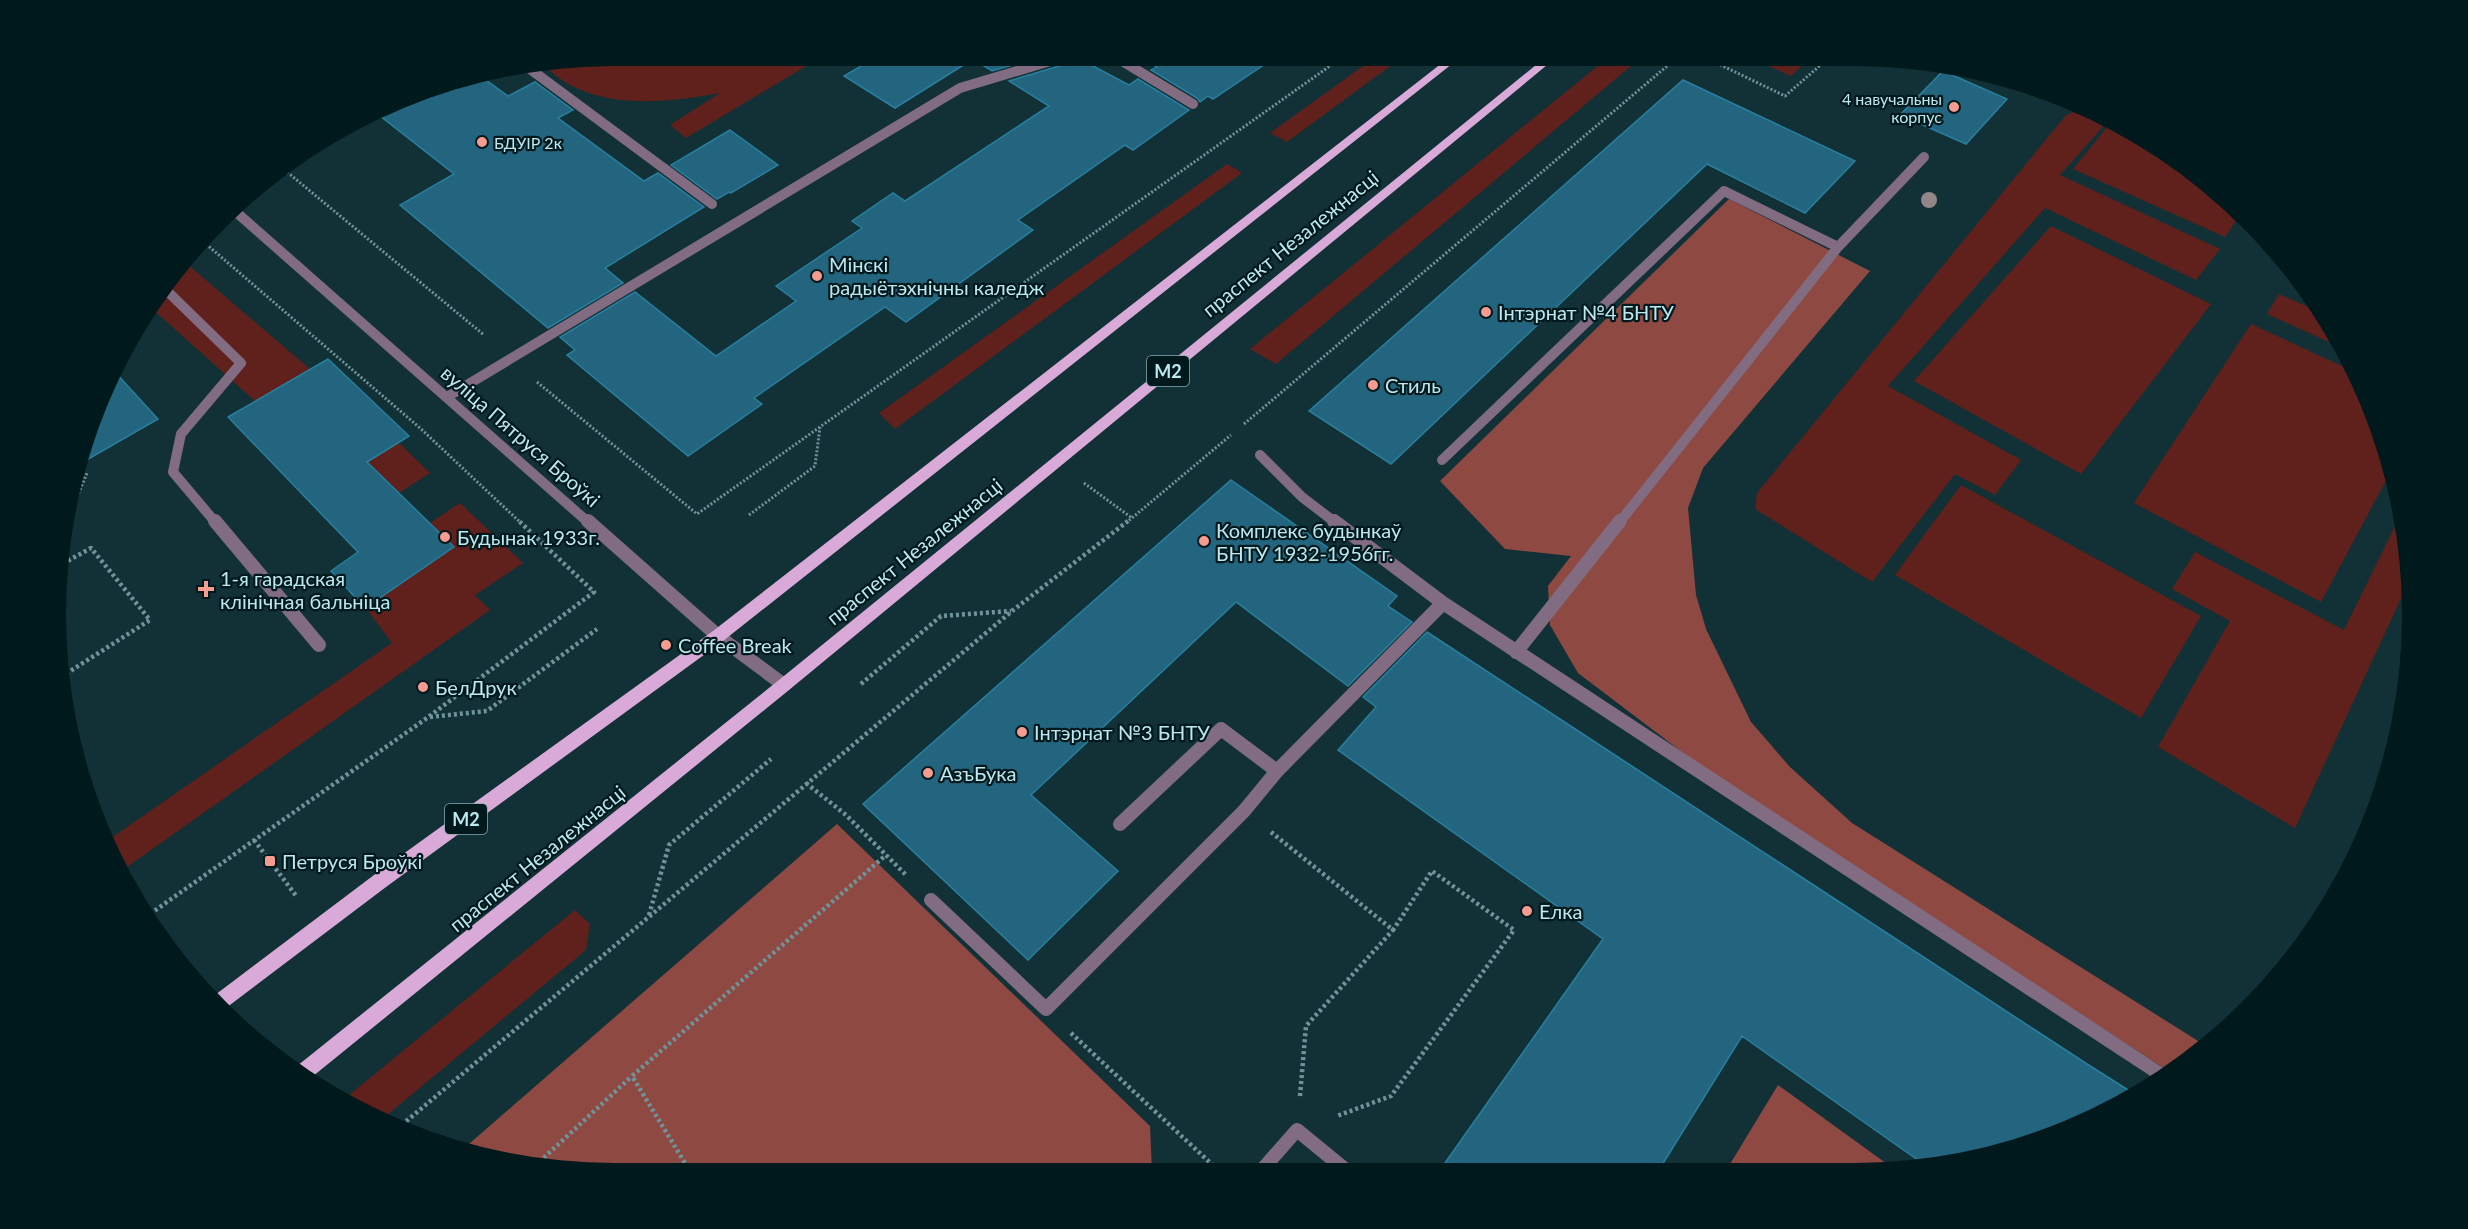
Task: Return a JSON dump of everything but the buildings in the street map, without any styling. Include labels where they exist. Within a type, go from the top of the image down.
[{"type":"main road","name":"М2","points":[[224,999],[718,636],[1443,66]]},
{"type":"main road","name":"праспект Незалежнасці","points":[[307,1069],[783,686],[1541,66]]},
{"type":"street","points":[[447,397],[960,88],[1034,66]]},
{"type":"street","points":[[1130,66],[1193,104]]},
{"type":"street","points":[[535,72],[712,204]]},
{"type":"street","points":[[1516,652],[1838,247],[1924,157]]},
{"type":"street","points":[[1442,460],[1724,191],[1838,247]]},
{"type":"street","name":"вуліца Пятруся Броўкі","points":[[239,215],[718,636],[783,686]]},
{"type":"street","points":[[170,294],[241,363],[181,434],[173,472],[319,645]]},
{"type":"street","points":[[1260,455],[1302,497],[1443,603],[2157,1072]]},
{"type":"street","points":[[931,900],[1046,1009],[1244,811],[1277,771],[1443,603]]},
{"type":"street","points":[[1120,824],[1221,729],[1277,771]]},
{"type":"street","points":[[1268,1163],[1297,1130],[1337,1163]]},
{"type":"path","points":[[697,514],[1330,66]]},
{"type":"path","points":[[1243,425],[1667,66]]},
{"type":"path","points":[[1723,66],[1785,96],[1820,66]]},
{"type":"path","points":[[153,912],[427,718],[594,592],[420,428],[209,246]]},
{"type":"path","points":[[749,515],[815,466],[820,427]]},
{"type":"path","points":[[406,1121],[1012,611],[1132,518],[1234,432]]},
{"type":"path","points":[[1056,463],[1132,518]]},
{"type":"path","points":[[82,484],[87,473]]},
{"type":"path","points":[[69,561],[91,548],[150,620],[69,671]]},
{"type":"path","points":[[861,684],[940,616],[1012,611]]},
{"type":"path","points":[[427,718],[487,711],[597,629]]},
{"type":"path","points":[[649,915],[669,845],[771,759]]},
{"type":"path","points":[[806,783],[846,815],[931,900]]},
{"type":"path","points":[[1244,811],[1393,930]]},
{"type":"path","points":[[254,840],[320,927]]},
{"type":"path","points":[[544,1158],[632,1076],[886,855]]},
{"type":"path","points":[[1432,871],[1514,930],[1391,1096],[1297,1130],[1306,1026],[1393,930],[1432,871]]},
{"type":"path","points":[[1046,1009],[1210,1163]]},
{"type":"path","points":[[632,1076],[685,1163]]},
{"type":"shaded area","points":[[614,66],[806,66],[686,138],[670,125],[720,93],[676,99],[629,101],[606,98],[564,81],[550,70]]},
{"type":"shaded area","points":[[1363,66],[1390,66],[1287,142],[1270,133]]},
{"type":"shaded area","points":[[1598,66],[1631,66],[1276,364],[1250,349]]},
{"type":"shaded area","points":[[1768,66],[1802,66],[1791,76]]},
{"type":"shaded area","points":[[2073,113],[2103,127],[2060,175],[2220,249],[2196,280],[2045,208],[1888,386],[2021,460],[1995,495],[1955,474],[1872,582],[1755,509],[1757,493],[2066,115]]},
{"type":"shaded area","points":[[2106,128],[2158,158],[2215,202],[2235,222],[2225,237],[2073,169]]},
{"type":"shaded area","points":[[1227,164],[1242,173],[895,429],[879,413]]},
{"type":"shaded area","points":[[1729,199],[1870,271],[1703,468],[1688,508],[1696,595],[1706,629],[1751,722],[1790,767],[1852,823],[2198,1041],[2163,1067],[1715,777],[1578,673],[1550,625],[1548,586],[1571,556],[1505,549],[1440,481]]},
{"type":"shaded area","points":[[2051,226],[2211,304],[2081,474],[1914,381]]},
{"type":"shaded area","points":[[191,267],[310,369],[255,401],[156,313]]},
{"type":"shaded area","points":[[2279,294],[2308,307],[2330,343],[2267,314]]},
{"type":"shaded area","points":[[2251,324],[2342,366],[2373,438],[2385,482],[2321,602],[2134,503]]},
{"type":"shaded area","points":[[398,442],[430,473],[399,493],[367,461]]},
{"type":"shaded area","points":[[1961,485],[2201,616],[2141,718],[1895,575]]},
{"type":"shaded area","points":[[460,503],[523,563],[475,595],[490,610],[128,867],[114,836],[392,643],[365,607],[454,548],[430,523]]},
{"type":"shaded area","points":[[2394,527],[2402,597],[2295,828],[2158,747],[2230,621],[2172,589],[2195,552],[2344,630]]},
{"type":"shaded area","points":[[837,824],[1150,1126],[1152,1163],[579,1162],[507,1152],[470,1143]]},
{"type":"shaded area","points":[[575,910],[590,924],[586,950],[389,1114],[349,1095]]},
{"type":"shaded area","points":[[1778,1085],[1885,1162],[1853,1163],[1731,1163]]},
{"type":"place","name":"4 навучальны корпус","points":[[1954,107]]},
{"type":"place","name":"БДУІР 2к","points":[[482,142]]},
{"type":"place","name":"Мінскі радыётэхнічны каледж","points":[[817,276]]},
{"type":"place","name":"Інтэрнат №4 БНТУ","points":[[1486,312]]},
{"type":"place","name":"Стиль","points":[[1373,385]]},
{"type":"place","name":"Будынак 1933г.","points":[[445,537]]},
{"type":"place","name":"Комплекс будынкаў БНТУ 1932-1956гг.","points":[[1204,541]]},
{"type":"place","name":"1-я гарадская клінічная бальніца","points":[[206,589]]},
{"type":"place","name":"Coffee Break","points":[[666,645]]},
{"type":"place","name":"БелДрук","points":[[423,687]]},
{"type":"place","name":"Інтэрнат №3 БНТУ","points":[[1022,732]]},
{"type":"place","name":"АзъБука","points":[[928,773]]},
{"type":"place","name":"Петруся Броўкі","points":[[270,861]]},
{"type":"place","name":"Елка","points":[[1527,911]]}]
